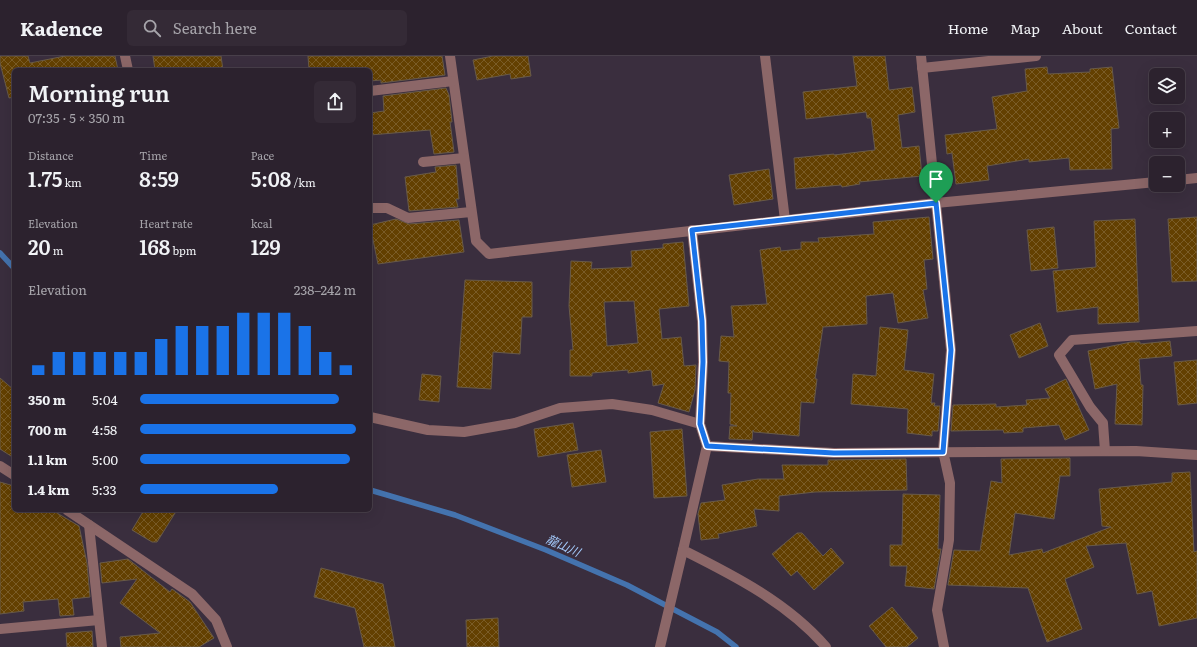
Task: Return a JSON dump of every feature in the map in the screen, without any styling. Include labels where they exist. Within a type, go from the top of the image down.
[{"type":"lane","points":[[125,56],[128,68]]},
{"type":"lane","points":[[450,56],[476,241],[489,254],[936,203],[1149,183]]},
{"type":"lane","points":[[765,56],[785,220]]},
{"type":"lane","points":[[921,56],[951,350],[943,452],[950,483],[949,540],[937,610],[944,647]]},
{"type":"lane","points":[[922,68],[1036,56]]},
{"type":"lane","points":[[372,91],[454,81]]},
{"type":"lane","points":[[422,162],[464,158]]},
{"type":"lane","points":[[1185,179],[1197,178]]},
{"type":"lane","points":[[372,208],[387,208],[408,218],[471,212]]},
{"type":"lane","points":[[660,647],[707,446],[700,424],[703,362],[702,328],[692,230]]},
{"type":"lane","points":[[1105,451],[1103,423],[1090,407],[1059,354],[1072,340],[1197,331]]},
{"type":"lane","points":[[372,417],[428,430],[464,432],[515,423],[560,408],[612,404],[652,410],[700,424]]},
{"type":"lane","points":[[707,446],[834,453],[1136,450],[1197,455]]},
{"type":"lane","points":[[0,466],[12,474]]},
{"type":"lane","points":[[69,512],[192,594],[216,620],[227,647]]},
{"type":"lane","points":[[89,525],[102,647]]},
{"type":"lane","points":[[683,550],[731,574],[795,616],[826,647]]},
{"type":"lane","points":[[0,629],[99,620]]},
{"type":"building","points":[[0,56],[28,56],[30,63],[65,56],[115,56],[118,68],[12,68],[12,97],[9,98],[0,63]]},
{"type":"building","points":[[153,56],[221,56],[223,68],[155,68]]},
{"type":"building","points":[[308,56],[442,56],[445,75],[381,83],[381,80],[372,81],[372,68],[309,68]]},
{"type":"building","points":[[493,56],[528,56],[531,76],[511,79],[510,74],[477,80],[473,60]]},
{"type":"building","points":[[853,56],[885,56],[889,90],[912,87],[915,112],[898,115],[902,148],[919,146],[922,176],[859,182],[860,184],[842,187],[841,185],[796,189],[794,158],[875,150],[871,118],[867,118],[866,112],[806,119],[803,92],[857,86]]},
{"type":"building","points":[[1047,67],[1048,74],[1090,72],[1090,69],[1112,67],[1119,128],[1111,129],[1112,169],[1070,170],[1069,158],[1029,162],[1029,159],[987,166],[989,180],[956,184],[952,153],[947,154],[945,135],[997,129],[992,97],[1027,91],[1025,69]]},
{"type":"building","points":[[446,88],[449,95],[452,122],[450,122],[454,152],[434,154],[430,130],[372,135],[372,113],[384,111],[383,96]]},
{"type":"building","points":[[456,165],[459,199],[456,199],[458,207],[409,211],[405,177],[436,172],[435,167]]},
{"type":"building","points":[[769,169],[773,199],[734,205],[729,175]]},
{"type":"building","points":[[929,217],[933,259],[924,260],[927,289],[923,290],[928,318],[898,323],[893,293],[866,296],[867,324],[823,327],[815,379],[817,379],[814,403],[801,402],[799,436],[754,432],[753,430],[752,440],[729,439],[730,426],[737,426],[730,424],[731,393],[728,393],[729,362],[719,361],[721,336],[734,337],[731,306],[767,304],[760,250],[780,247],[781,251],[801,249],[801,242],[819,242],[818,238],[874,234],[873,222]]},
{"type":"building","points":[[1197,217],[1197,281],[1172,282],[1168,219]]},
{"type":"building","points":[[396,219],[409,224],[459,220],[464,252],[378,264],[372,235],[372,225]]},
{"type":"building","points":[[1135,219],[1139,322],[1098,324],[1098,307],[1057,312],[1053,271],[1096,267],[1094,221]]},
{"type":"building","points":[[1054,227],[1058,268],[1031,271],[1027,230]]},
{"type":"building","points":[[683,242],[689,306],[659,309],[662,339],[681,337],[684,366],[696,365],[695,390],[689,412],[658,403],[664,384],[653,386],[651,370],[628,373],[628,370],[592,373],[592,376],[570,376],[570,350],[573,350],[569,306],[571,261],[592,262],[591,269],[632,267],[631,251],[663,248],[663,244]],"holes":[[[634,301],[638,343],[607,346],[604,302]]]},
{"type":"building","points":[[465,280],[532,282],[532,317],[522,317],[520,354],[493,352],[491,389],[457,387]]},
{"type":"building","points":[[1040,323],[1048,346],[1019,358],[1010,335]]},
{"type":"building","points":[[880,327],[908,330],[904,370],[934,374],[931,403],[935,403],[934,406],[940,406],[938,431],[932,431],[932,436],[907,433],[908,409],[851,404],[853,374],[876,376]]},
{"type":"building","points":[[1170,341],[1172,356],[1139,359],[1141,385],[1143,385],[1142,425],[1115,424],[1117,384],[1095,389],[1088,351],[1131,342],[1140,342],[1140,344]]},
{"type":"building","points":[[1197,360],[1197,403],[1178,405],[1174,362]]},
{"type":"building","points":[[422,374],[441,376],[439,402],[419,400]]},
{"type":"building","points":[[0,378],[12,388],[12,457],[0,449]]},
{"type":"building","points":[[1066,379],[1089,430],[1065,440],[1059,425],[1023,428],[1023,432],[1004,433],[1003,430],[951,431],[953,405],[996,404],[996,407],[1027,405],[1026,400],[1050,398],[1045,389]]},
{"type":"building","points":[[573,423],[578,450],[538,457],[534,429]]},
{"type":"building","points":[[682,429],[687,496],[654,498],[650,432]]},
{"type":"building","points":[[601,450],[606,482],[572,487],[567,455]]},
{"type":"building","points":[[1070,458],[1070,476],[1060,476],[1054,519],[1015,513],[1009,555],[1042,549],[1043,553],[1111,527],[1102,526],[1099,489],[1172,482],[1172,473],[1190,472],[1194,552],[1197,551],[1197,618],[1159,626],[1152,591],[1137,594],[1126,543],[1086,546],[1094,567],[1065,579],[1082,629],[1047,642],[1028,588],[948,585],[954,550],[980,551],[991,481],[1002,483],[1001,459]]},
{"type":"building","points":[[906,459],[907,490],[815,492],[779,496],[779,511],[754,509],[757,526],[718,534],[719,538],[701,540],[698,514],[701,503],[725,500],[722,485],[758,479],[784,479],[782,465],[828,465],[828,460]]},
{"type":"building","points":[[0,482],[12,485],[12,512],[55,512],[79,526],[87,563],[90,597],[72,599],[74,615],[60,616],[58,599],[23,602],[24,611],[0,614]]},
{"type":"building","points":[[903,494],[940,495],[938,549],[941,549],[934,589],[905,586],[907,566],[890,566],[890,545],[902,545]]},
{"type":"building","points":[[143,512],[176,512],[157,542],[152,542],[132,530]]},
{"type":"building","points":[[797,533],[802,533],[823,556],[831,548],[844,563],[814,590],[797,571],[791,576],[772,554]]},
{"type":"building","points":[[128,559],[170,592],[172,589],[190,602],[214,638],[199,647],[121,647],[120,637],[160,633],[120,603],[137,579],[102,583],[100,563]]},
{"type":"building","points":[[321,568],[383,584],[395,647],[364,647],[355,608],[314,597]]},
{"type":"building","points":[[892,607],[918,638],[907,647],[886,647],[869,626]]},
{"type":"building","points":[[498,618],[499,647],[467,647],[466,620]]},
{"type":"building","points":[[92,631],[93,647],[67,647],[66,633]]},
{"type":"waterway","name":"龍山川","points":[[0,253],[12,266]]},
{"type":"waterway","name":"龍山川","points":[[372,491],[455,515],[546,550],[627,585],[717,632],[736,647]]},
{"type":"route","points":[[936,203],[951,350],[943,452],[834,453],[707,446],[700,424],[703,362],[702,321],[692,230],[936,203]]}]
